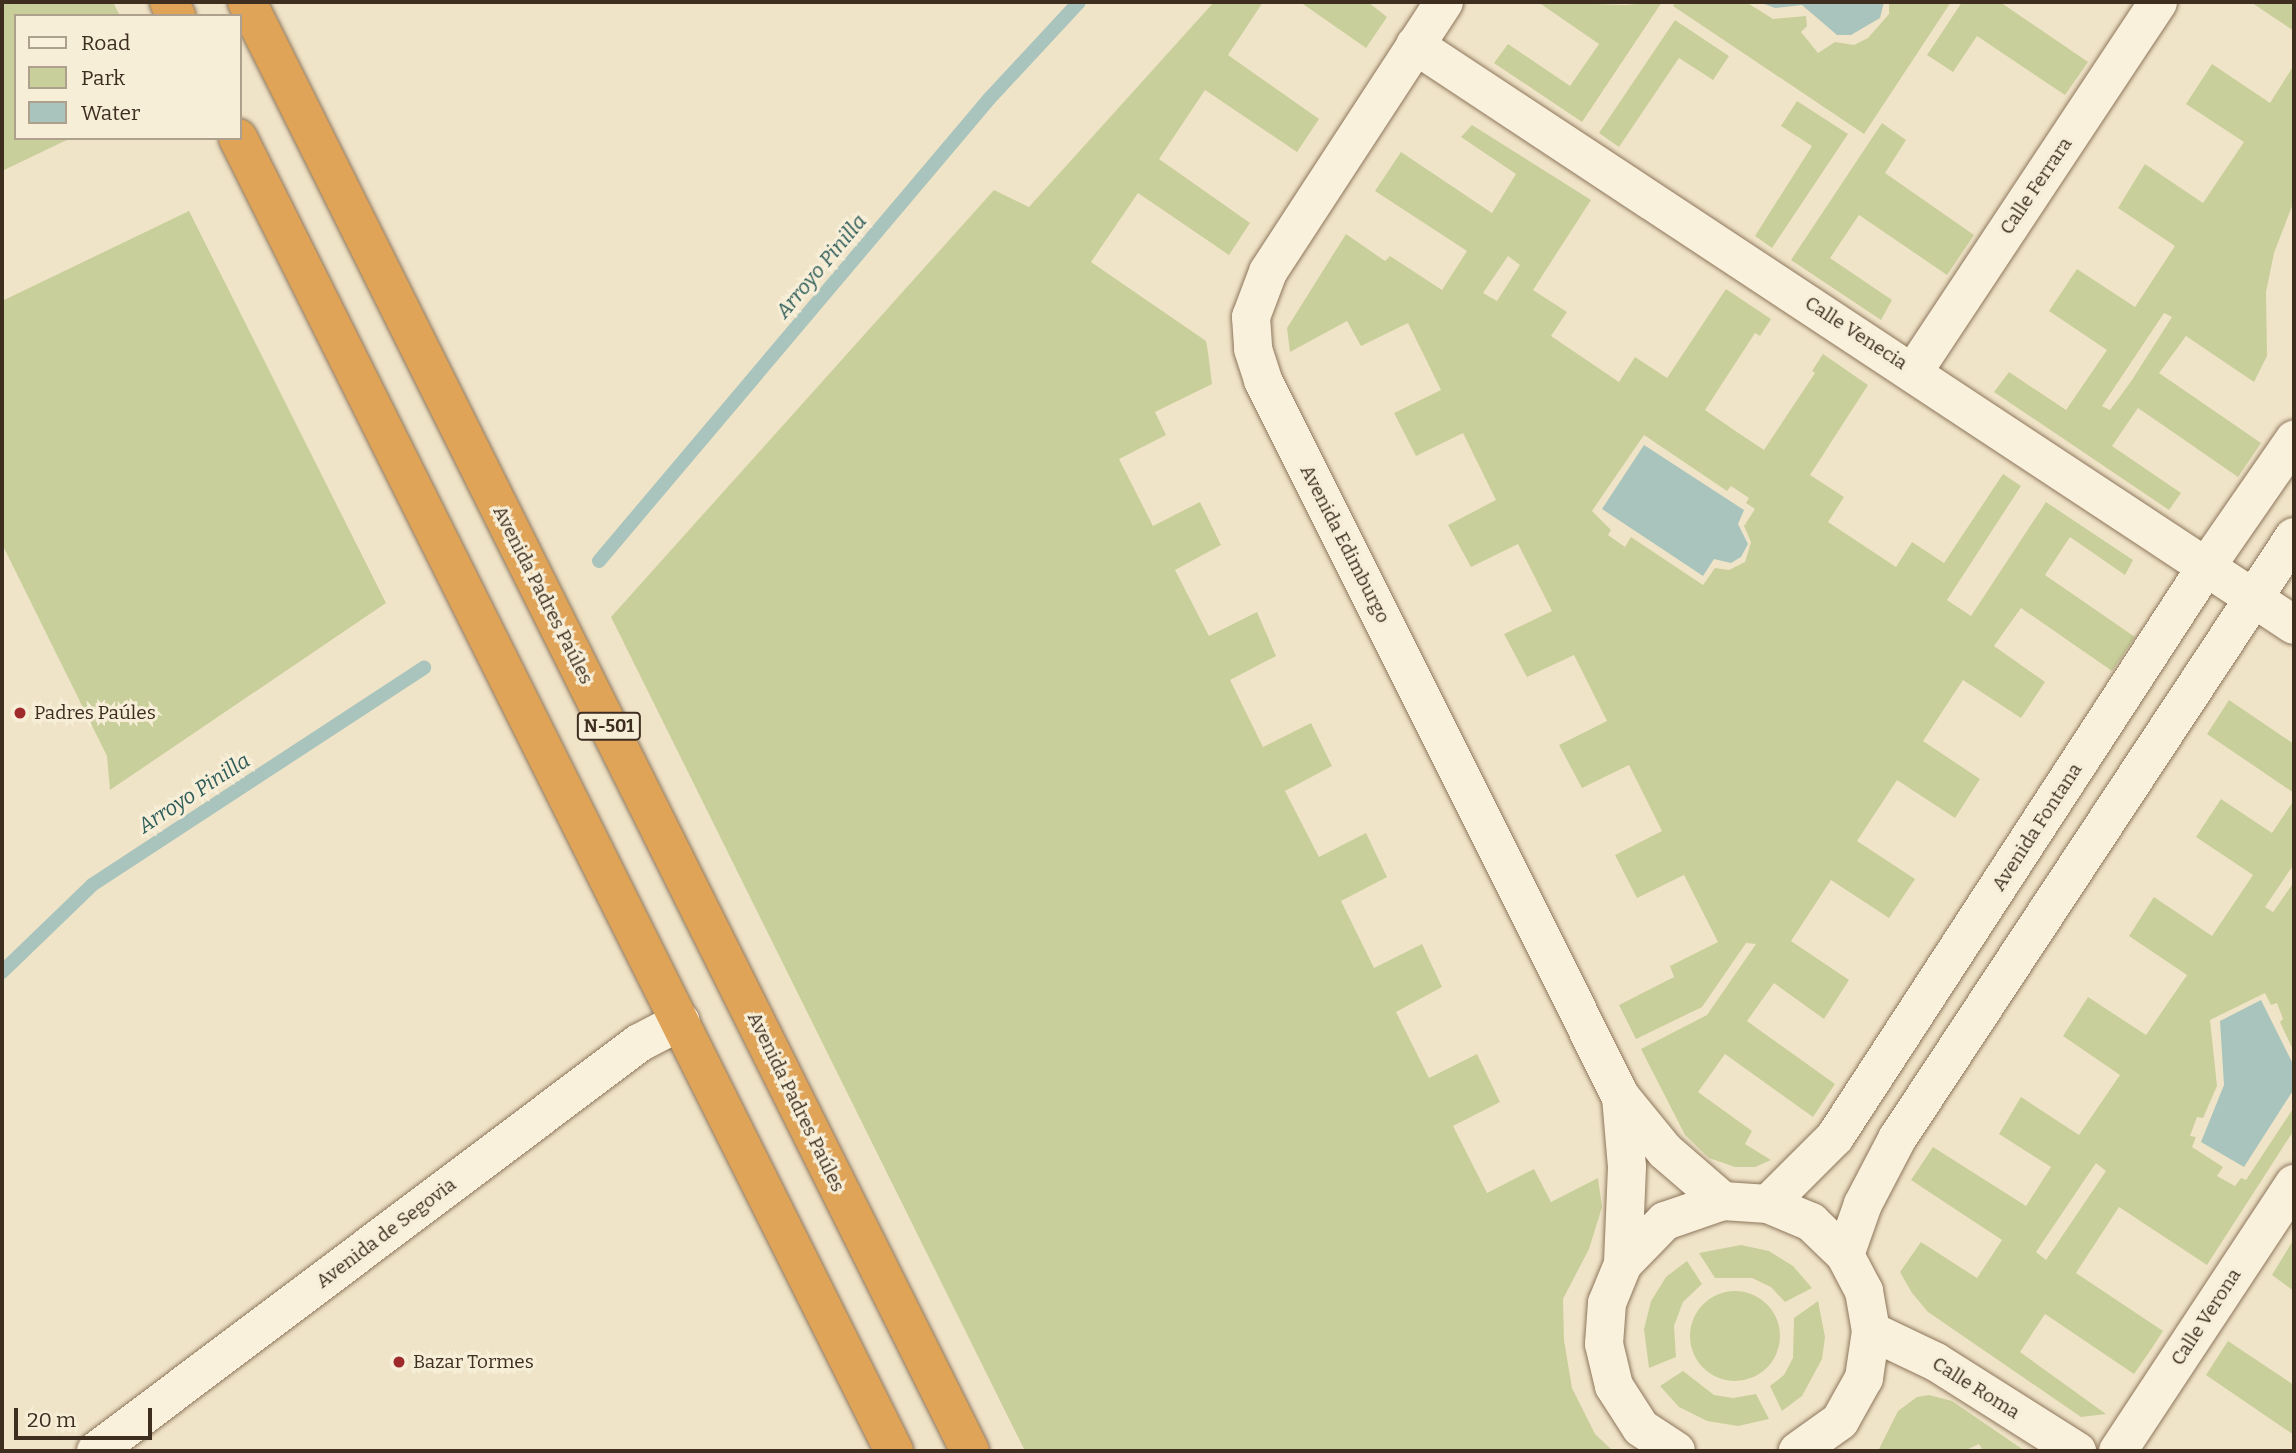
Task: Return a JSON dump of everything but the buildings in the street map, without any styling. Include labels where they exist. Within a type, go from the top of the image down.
[{"type":"highway","name":"Avenida Padres Paúles","points":[[247,2],[970,1451]]},
{"type":"highway","points":[[239,140],[894,1451]]},
{"type":"street","name":"Avenida Edimburgo","points":[[1444,2],[1268,271],[1251,317],[1253,349],[1269,392],[1621,1097],[1665,1151],[1723,1200]]},
{"type":"street","name":"Calle Ferrara","points":[[1914,371],[2158,2]]},
{"type":"street","name":"Calle Venecia","points":[[1415,45],[1914,371],[2294,625]]},
{"type":"street","name":"Avenida Fontana","points":[[1768,1204],[1835,1137],[2206,567],[2294,440]]},
{"type":"street","points":[[1845,1255],[1863,1204],[1897,1139],[2294,537]]},
{"type":"street","name":"Avenida de Segovia","points":[[96,1451],[639,1043],[681,1021]]},
{"type":"street","name":"Avenida Edimburgo","points":[[1621,1097],[1627,1167],[1623,1264]]},
{"type":"street","name":"Calle Verona","points":[[2118,1451],[2294,1184]]},
{"type":"street","points":[[1676,1451],[1641,1427],[1614,1385],[1604,1344],[1607,1303],[1623,1264],[1665,1220],[1723,1200],[1768,1204],[1811,1222],[1845,1255],[1864,1291],[1871,1331],[1864,1378],[1842,1436],[1798,1451]]},
{"type":"street","name":"Calle Roma","points":[[1871,1331],[1936,1362],[2077,1451]]},
{"type":"green space","points":[[2,2],[113,2],[119,14],[14,14],[14,140],[67,140],[2,171]]},
{"type":"green space","points":[[1214,2],[1263,2],[1228,55],[1319,119],[1297,152],[1205,90],[1159,159],[1250,223],[1229,255],[1138,193],[1091,262],[1206,341],[1208,352],[1212,384],[1155,412],[1166,435],[1119,459],[1153,526],[1200,502],[1221,545],[1175,570],[1209,636],[1257,612],[1276,656],[1230,680],[1263,747],[1311,723],[1332,766],[1285,791],[1319,857],[1366,833],[1387,877],[1341,901],[1374,968],[1422,944],[1442,987],[1396,1012],[1429,1078],[1477,1054],[1500,1102],[1453,1126],[1487,1193],[1534,1169],[1551,1202],[1598,1178],[1602,1207],[1589,1249],[1563,1299],[1564,1340],[1572,1388],[1595,1434],[1613,1451],[1025,1451],[611,617],[994,190],[1029,207]]},
{"type":"green space","points":[[1300,2],[1368,2],[1387,17],[1366,48]]},
{"type":"green space","points":[[1538,2],[1625,5],[1662,2],[1582,122],[1494,63],[1508,44],[1570,86],[1599,44]]},
{"type":"green space","points":[[1675,2],[1746,2],[1773,19],[1806,16],[1807,26],[1801,32],[1818,53],[1835,42],[1854,45],[1868,38],[1889,14],[1889,2],[1951,2],[1864,134],[1673,6]]},
{"type":"green space","points":[[1962,2],[2000,2],[2088,62],[2065,95],[1977,36],[1953,72],[1927,55]]},
{"type":"green space","points":[[2253,2],[2294,2],[2294,31],[2252,3]]},
{"type":"green space","points":[[1675,20],[1729,56],[1713,80],[1679,58],[1619,147],[1599,133]]},
{"type":"green space","points":[[2212,64],[2270,103],[2294,65],[2294,201],[2274,253],[2266,292],[2267,356],[2254,382],[2186,336],[2159,373],[2261,443],[2238,477],[2138,408],[2112,446],[2181,493],[2169,510],[1994,392],[2009,372],[2066,410],[2107,350],[2049,311],[2077,269],[2135,307],[2175,246],[2118,208],[2145,164],[2203,203],[2244,142],[2186,104]],"holes":[[[2164,313],[2172,317],[2110,410],[2102,406]]]},
{"type":"green space","points":[[1797,101],[1848,134],[1772,248],[1755,236],[1812,146],[1781,126]]},
{"type":"green space","points":[[1882,123],[1906,140],[1885,173],[1974,235],[1947,275],[1859,215],[1830,258],[1892,300],[1881,320],[1791,260]]},
{"type":"green space","points":[[1472,125],[1591,200],[1533,290],[1567,312],[1551,336],[1619,382],[1635,357],[1667,378],[1726,289],[1771,319],[1760,336],[1755,333],[1705,410],[1734,430],[1764,450],[1815,373],[1812,371],[1823,354],[1868,385],[1810,475],[1844,497],[1828,522],[1896,567],[1912,542],[1944,563],[2003,474],[2021,486],[1947,600],[1971,616],[2046,502],[2133,560],[2125,575],[2070,537],[2045,575],[2135,637],[2112,671],[2021,608],[1994,646],[2045,682],[2021,718],[1963,680],[1923,741],[1980,779],[1955,818],[1897,780],[1857,841],[1915,879],[1889,918],[1831,880],[1791,941],[1849,980],[1824,1019],[1774,983],[1747,1021],[1835,1084],[1813,1117],[1725,1054],[1698,1092],[1752,1131],[1745,1144],[1771,1160],[1755,1167],[1735,1167],[1709,1158],[1685,1135],[1641,1049],[1707,1015],[1756,944],[1746,943],[1702,1007],[1636,1039],[1619,1005],[1674,977],[1670,966],[1718,942],[1684,875],[1637,898],[1615,855],[1662,831],[1629,765],[1582,788],[1559,745],[1607,721],[1574,655],[1527,677],[1504,634],[1552,611],[1518,544],[1471,567],[1448,525],[1496,500],[1463,433],[1416,456],[1394,413],[1441,390],[1408,323],[1361,346],[1347,321],[1290,352],[1287,328],[1346,234],[1385,261],[1390,256],[1442,290],[1467,251],[1375,191],[1401,152],[1492,213],[1516,174],[1461,137]],"holes":[[[1508,256],[1520,265],[1497,301],[1483,293]],[[1644,435],[1727,491],[1731,486],[1749,498],[1746,503],[1755,509],[1744,526],[1751,542],[1745,562],[1729,570],[1715,568],[1703,585],[1631,537],[1625,547],[1608,535],[1611,530],[1592,511]]]},
{"type":"green space","points":[[189,211],[386,603],[110,790],[107,756],[2,544],[2,301]]},
{"type":"green space","points":[[2229,700],[2294,744],[2294,793],[2207,734]]},
{"type":"green space","points":[[2221,799],[2272,833],[2294,800],[2294,864],[2265,907],[2273,912],[2294,882],[2294,1052],[2280,1022],[2283,1019],[2277,1003],[2271,1005],[2265,993],[2210,1020],[2217,1086],[2203,1118],[2197,1117],[2190,1136],[2196,1137],[2192,1147],[2223,1167],[2217,1176],[2235,1186],[2241,1178],[2246,1180],[2294,1107],[2294,1130],[2207,1265],[2119,1207],[2076,1273],[2163,1331],[2150,1351],[2134,1374],[2045,1314],[2020,1352],[2106,1414],[2081,1417],[1928,1312],[1912,1293],[1900,1272],[1921,1242],[1977,1278],[2002,1240],[1911,1180],[1933,1147],[2026,1206],[2051,1167],[1999,1134],[2021,1097],[2079,1135],[2120,1075],[2063,1036],[2088,997],[2146,1035],[2187,975],[2129,936],[2154,897],[2212,936],[2253,875],[2196,837]],"holes":[[[2096,1163],[2106,1171],[2046,1260],[2036,1252]]]},
{"type":"green space","points":[[2294,1239],[2294,1291],[2272,1275]]},
{"type":"green space","points":[[1741,1245],[1769,1251],[1793,1266],[1812,1288],[1785,1302],[1771,1287],[1752,1278],[1715,1278],[1699,1253]]},
{"type":"green space","points":[[1687,1261],[1702,1284],[1683,1302],[1674,1326],[1676,1357],[1649,1368],[1644,1329],[1651,1301],[1666,1277]]},
{"type":"green space","points":[[1735,1291],[1752,1294],[1767,1304],[1777,1319],[1780,1336],[1777,1353],[1767,1368],[1752,1378],[1735,1381],[1718,1378],[1703,1368],[1693,1353],[1690,1336],[1693,1319],[1703,1304],[1718,1294]]},
{"type":"green space","points":[[1818,1301],[1825,1337],[1822,1359],[1802,1396],[1782,1411],[1770,1386],[1784,1375],[1793,1358],[1794,1318]]},
{"type":"green space","points":[[2228,1341],[2294,1385],[2294,1435],[2206,1375]]},
{"type":"green space","points":[[1683,1371],[1714,1395],[1733,1398],[1756,1394],[1769,1419],[1738,1426],[1707,1421],[1679,1407],[1660,1386]]},
{"type":"green space","points":[[1929,1395],[1952,1401],[2025,1451],[1983,1451],[1979,1444],[1964,1451],[1878,1451],[1898,1411],[1917,1397]]},
{"type":"water","points":[[1759,2],[1884,2],[1880,18],[1851,35],[1837,35],[1802,5],[1775,8]]},
{"type":"water","points":[[1644,445],[1744,510],[1738,524],[1748,544],[1741,557],[1731,563],[1714,559],[1703,576],[1602,509]]},
{"type":"water","points":[[2261,1000],[2294,1066],[2294,1089],[2244,1167],[2201,1142],[2224,1085],[2220,1021]]},
{"type":"waterway","name":"Arroyo Pinilla","points":[[599,561],[989,99],[1079,2]]},
{"type":"waterway","name":"Arroyo Pinilla","points":[[2,972],[92,885],[424,668]]},
{"type":"place","name":"Padres Paúles","points":[[20,713]]},
{"type":"place","name":"Bazar Tormes","points":[[399,1362]]}]
